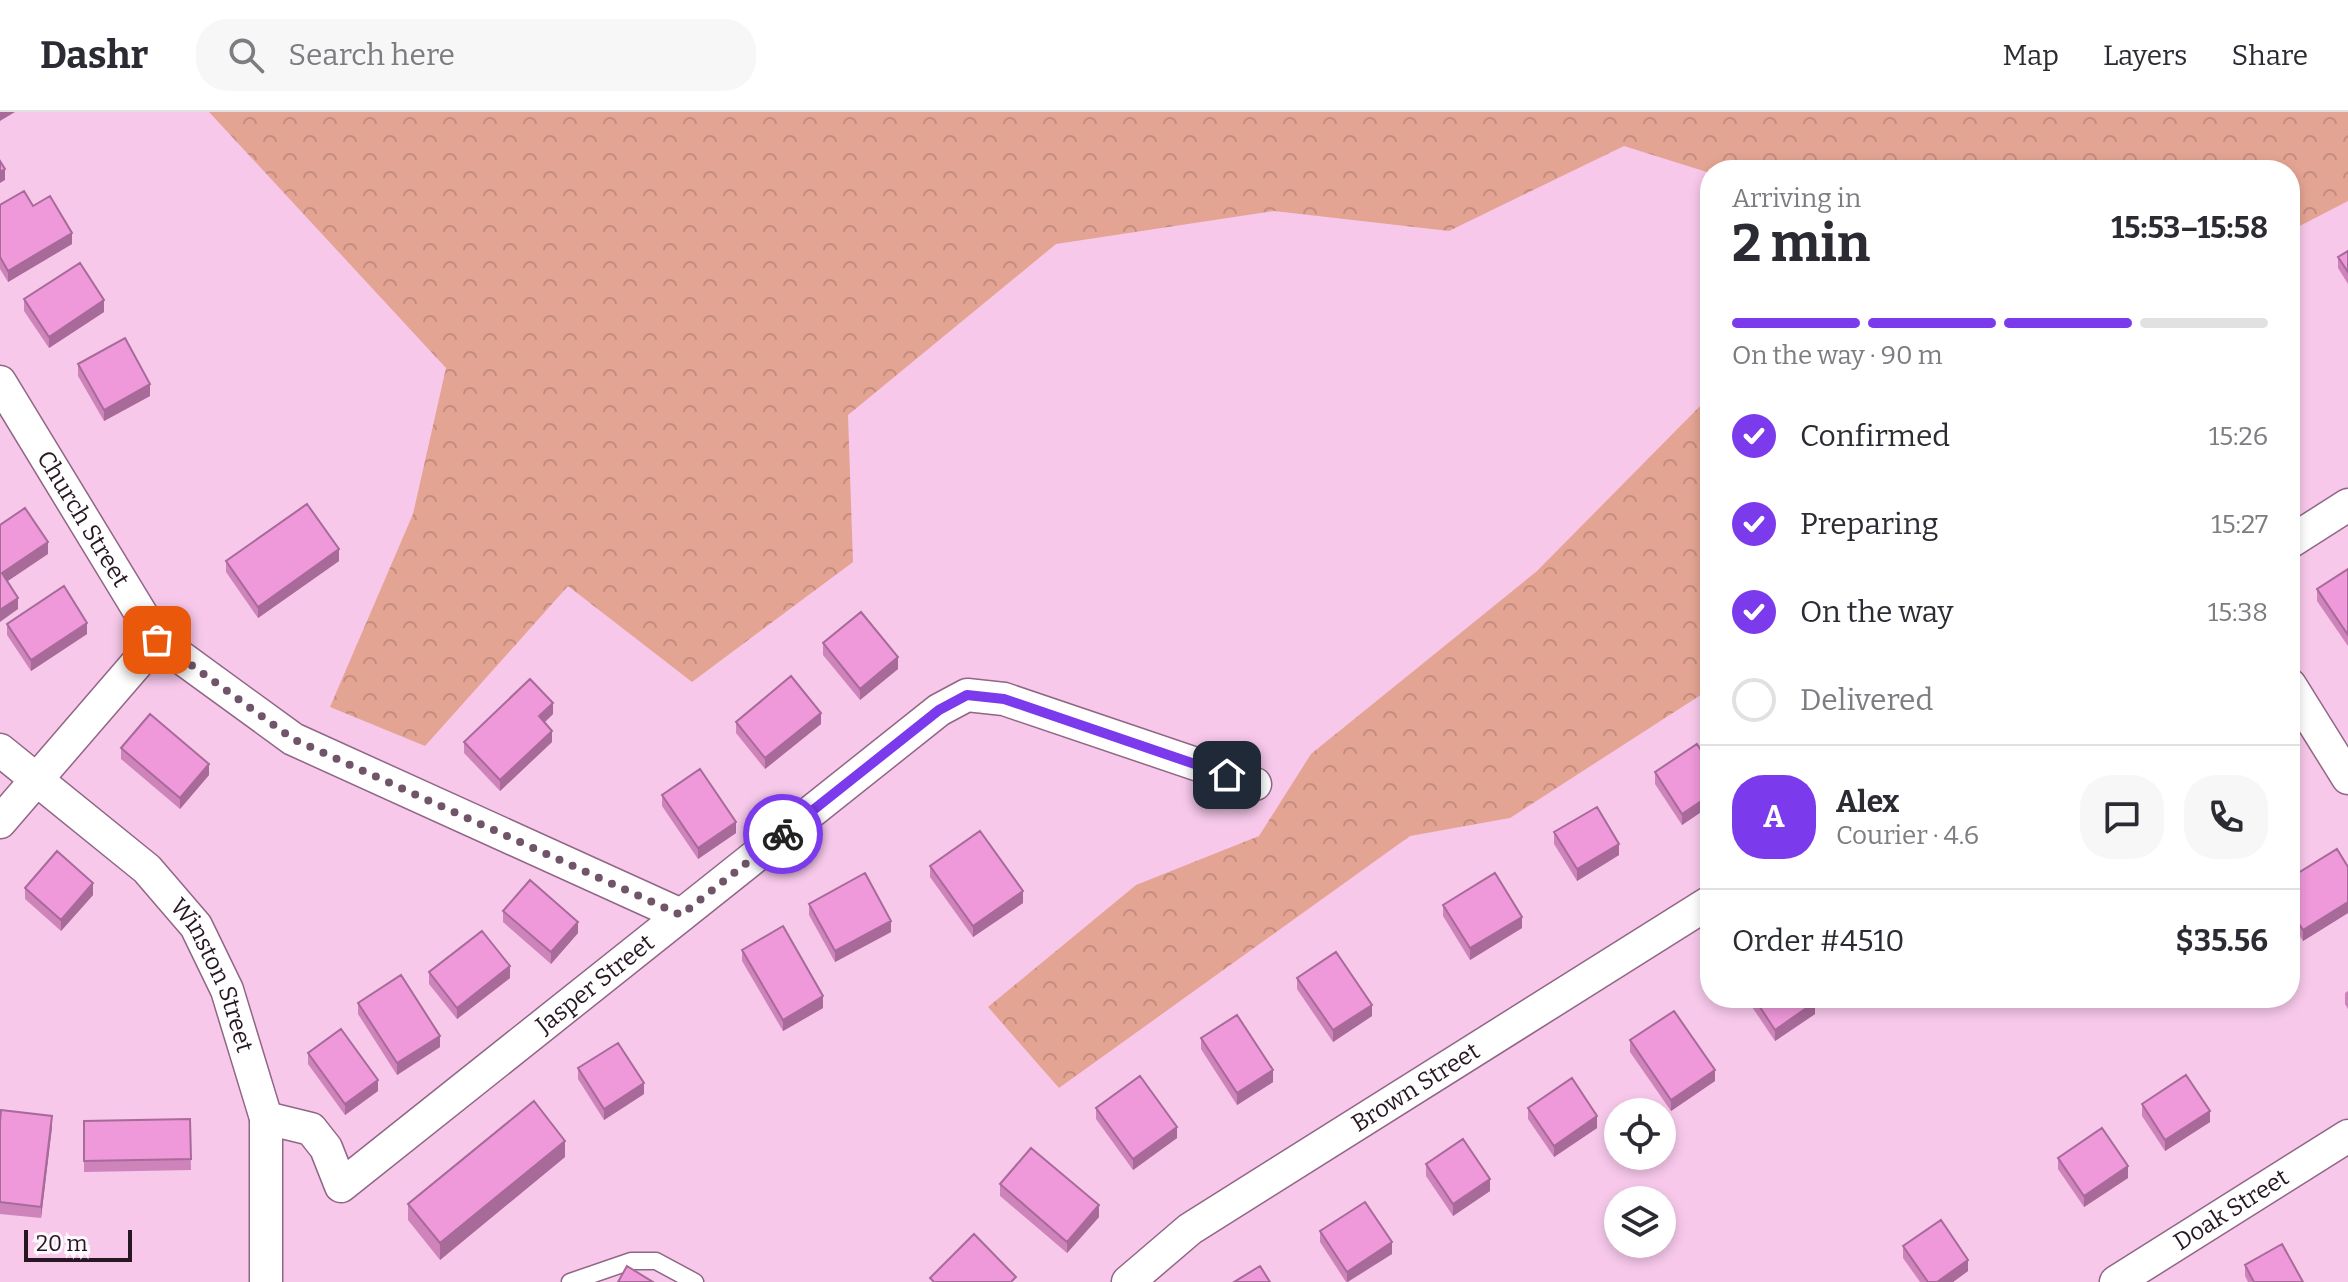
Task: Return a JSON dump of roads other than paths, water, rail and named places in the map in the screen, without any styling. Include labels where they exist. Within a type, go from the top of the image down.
[{"type":"street","name":"Church Street","points":[[0,382],[157,640],[293,739],[681,915]]},
{"type":"street","points":[[2300,536],[2348,505]]},
{"type":"street","points":[[0,822],[157,640]]},
{"type":"street","name":"Jasper Street","points":[[266,1118],[311,1129],[326,1148],[341,1186],[939,710],[967,695],[1004,699],[1255,784]]},
{"type":"street","points":[[2300,701],[2348,778]]},
{"type":"street","name":"Winston Street","points":[[0,750],[147,869],[196,926],[227,990],[266,1118],[266,1282]]},
{"type":"street","name":"Brown Street","points":[[1128,1282],[1190,1229],[1700,908]]},
{"type":"street","name":"Doak Street","points":[[2116,1282],[2348,1136]]},
{"type":"lane","points":[[570,1282],[631,1261],[656,1261],[695,1282]]}]
